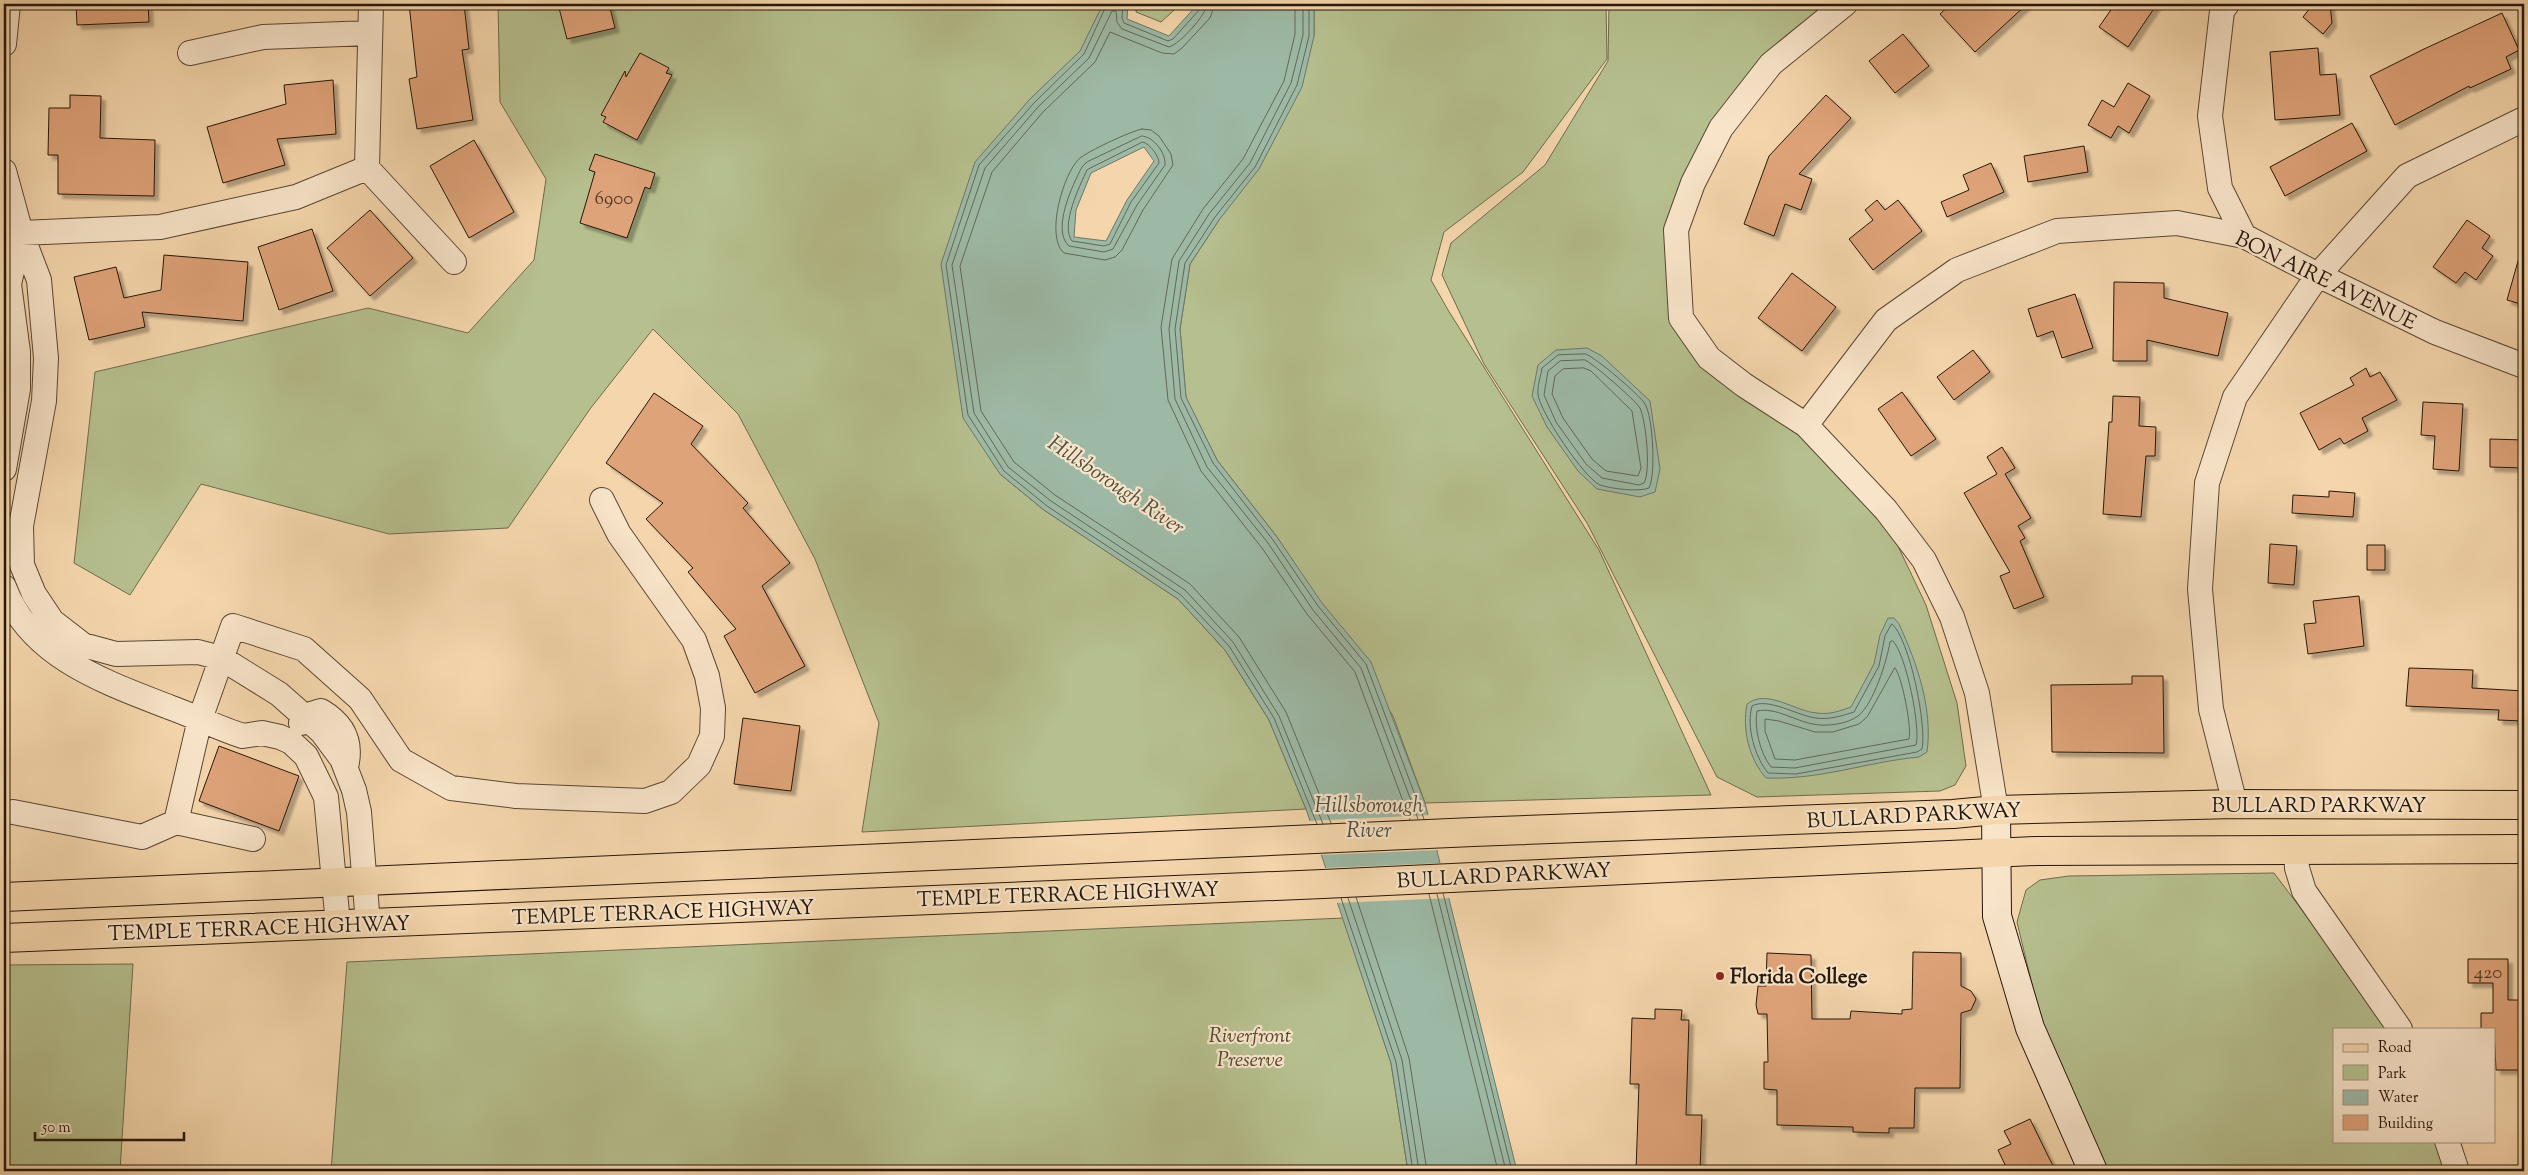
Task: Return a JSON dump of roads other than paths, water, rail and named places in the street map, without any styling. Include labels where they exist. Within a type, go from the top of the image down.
[{"type":"main road","name":"BULLARD PARKWAY","points":[[1304,840],[1953,814],[1996,810],[2235,804],[2524,805]]},
{"type":"main road","name":"TEMPLE TERRACE HIGHWAY","points":[[4,897],[88,895],[335,882],[1304,840]]},
{"type":"main road","name":"BULLARD PARKWAY","points":[[1323,884],[1996,854],[2296,849],[2524,848]]},
{"type":"main road","name":"TEMPLE TERRACE HIGHWAY","points":[[4,938],[1323,884]]},
{"type":"street","points":[[4,44],[8,4]]},
{"type":"street","points":[[371,4],[366,168],[454,262]]},
{"type":"street","points":[[1845,4],[1771,64],[1721,128],[1694,183],[1676,230],[1681,318],[1709,358],[1744,385],[1806,425],[1886,510],[1924,560],[1952,617],[1977,693],[1996,810],[1997,916],[2030,1028],[2093,1171]]},
{"type":"street","points":[[2227,4],[2222,12],[2210,116],[2220,188],[2244,236]]},
{"type":"street","points":[[190,53],[263,37],[370,32]]},
{"type":"street","points":[[2235,804],[2211,709],[2201,598],[2207,483],[2234,396],[2318,275],[2407,176],[2524,118]]},
{"type":"street","points":[[21,233],[160,227],[296,197],[366,168]]},
{"type":"street","points":[[4,171],[21,233],[39,280],[46,358],[44,402],[21,526],[22,565],[34,594],[52,621],[83,645],[116,654],[198,652],[221,658],[279,694],[322,732],[342,758],[354,790],[359,812],[368,924]]},
{"type":"street","name":"BON AIRE AVENUE","points":[[1806,425],[1886,320],[1957,270],[2057,231],[2177,223],[2244,236],[2318,275],[2435,332],[2524,366]]},
{"type":"street","points":[[4,469],[18,389],[18,352],[8,284],[21,233]]},
{"type":"street","points":[[176,822],[200,719],[233,626],[304,649],[360,699],[401,760],[451,788],[516,796],[644,801],[671,792],[699,765],[712,736],[713,708],[707,676],[694,640],[619,534],[602,500]]},
{"type":"street","points":[[4,587],[18,617],[37,638],[60,656],[95,678],[243,736],[262,733],[291,742],[306,756],[326,797],[338,924]]},
{"type":"street","points":[[291,742],[305,716]]},
{"type":"street","points":[[14,812],[142,836],[176,822],[253,839]]},
{"type":"street","points":[[2296,849],[2297,868],[2304,891],[2399,1028]]},
{"type":"street","points":[[2447,1142],[2457,1171]]},
{"type":"water","name":"Hillsborough River","points":[[1103,4],[1128,4],[1127,19],[1169,36],[1198,4],[1314,4],[1314,36],[1302,87],[1259,169],[1219,220],[1190,264],[1180,329],[1186,397],[1217,460],[1277,537],[1322,603],[1371,662],[1425,803],[1517,1171],[1408,1171],[1391,1063],[1306,809],[1269,720],[1225,650],[1178,599],[1044,510],[1000,474],[963,418],[941,264],[975,162],[1030,99],[1080,51]],"holes":[[[1144,147],[1154,161],[1127,200],[1106,241],[1074,237],[1076,210],[1091,173]]]},
{"type":"water","points":[[1587,348],[1602,356],[1650,401],[1660,469],[1655,492],[1640,497],[1597,489],[1578,471],[1547,427],[1532,396],[1538,365],[1556,350]]},
{"type":"water","points":[[1888,618],[1894,618],[1899,624],[1912,654],[1922,686],[1928,719],[1927,752],[1919,757],[1899,759],[1825,774],[1766,778],[1755,762],[1748,743],[1745,723],[1747,704],[1755,700],[1772,700],[1809,712],[1821,713],[1834,712],[1851,707],[1874,664],[1880,635]]},
{"type":"place","name":"Florida College","points":[[1720,976]]},
{"type":"park label","name":"Riverfront Preserve","points":[[1250,1047]]}]
